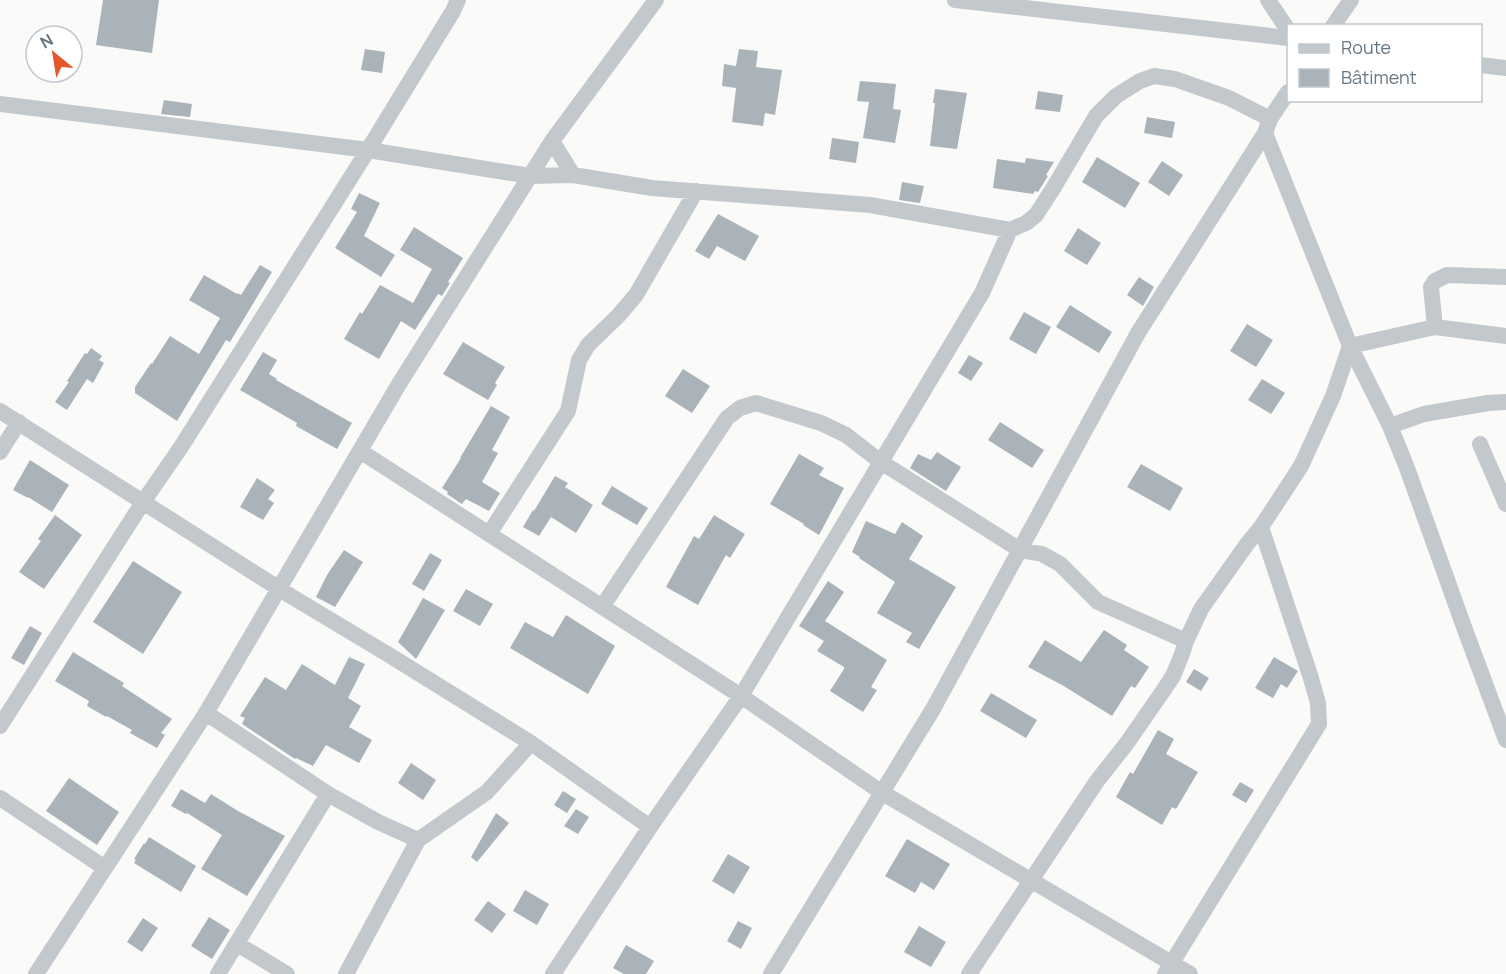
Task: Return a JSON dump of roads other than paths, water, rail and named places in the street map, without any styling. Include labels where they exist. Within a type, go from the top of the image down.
[{"type":"street","points":[[0,726],[143,502],[181,447],[368,150],[458,0]]},
{"type":"street","points":[[36,974],[206,713],[399,384],[552,141],[656,0]]},
{"type":"street","points":[[955,0],[1287,38]]},
{"type":"street","points":[[1268,0],[1287,28]]},
{"type":"street","points":[[1334,24],[1351,0]]},
{"type":"street","points":[[1482,65],[1506,68]]},
{"type":"street","points":[[0,104],[368,150],[530,177],[573,175],[652,188],[870,205],[1010,230],[1026,223],[1036,215],[1096,116],[1116,96],[1140,81],[1154,76],[1175,79],[1229,98],[1267,126],[1350,345],[1390,426],[1407,468],[1506,740]]},
{"type":"street","points":[[771,974],[933,709],[1138,333],[1287,94]]},
{"type":"street","points":[[552,141],[573,175]]},
{"type":"street","points":[[489,534],[568,411],[579,360],[588,345],[636,295],[696,191]]},
{"type":"street","points":[[553,974],[650,827],[741,696],[982,293],[1010,230]]},
{"type":"street","points":[[1435,327],[1431,286],[1434,281],[1447,275],[1506,277]]},
{"type":"street","points":[[1350,345],[1435,327],[1506,336]]},
{"type":"street","points":[[969,974],[1098,781],[1163,691],[1176,669],[1201,609],[1261,527],[1301,465],[1333,396],[1350,345]]},
{"type":"street","points":[[1390,426],[1424,414],[1506,402]]},
{"type":"street","points":[[602,607],[727,418],[740,408],[756,403],[821,423],[846,435],[881,462],[1020,550],[1042,554],[1060,564],[1098,602],[1186,641]]},
{"type":"street","points":[[0,411],[279,588],[531,743],[650,827]]},
{"type":"street","points":[[0,452],[19,422]]},
{"type":"street","points":[[1480,444],[1506,504]]},
{"type":"street","points":[[360,452],[741,696],[881,792],[1031,880],[1169,968],[1190,974]]},
{"type":"street","points":[[1169,968],[1319,724],[1318,703],[1261,527]]},
{"type":"street","points":[[206,713],[328,794],[378,822],[418,840]]},
{"type":"street","points":[[346,974],[418,840],[487,792],[531,743]]},
{"type":"street","points":[[218,974],[328,794]]},
{"type":"street","points":[[0,798],[105,868]]},
{"type":"street","points":[[237,944],[286,974]]}]
